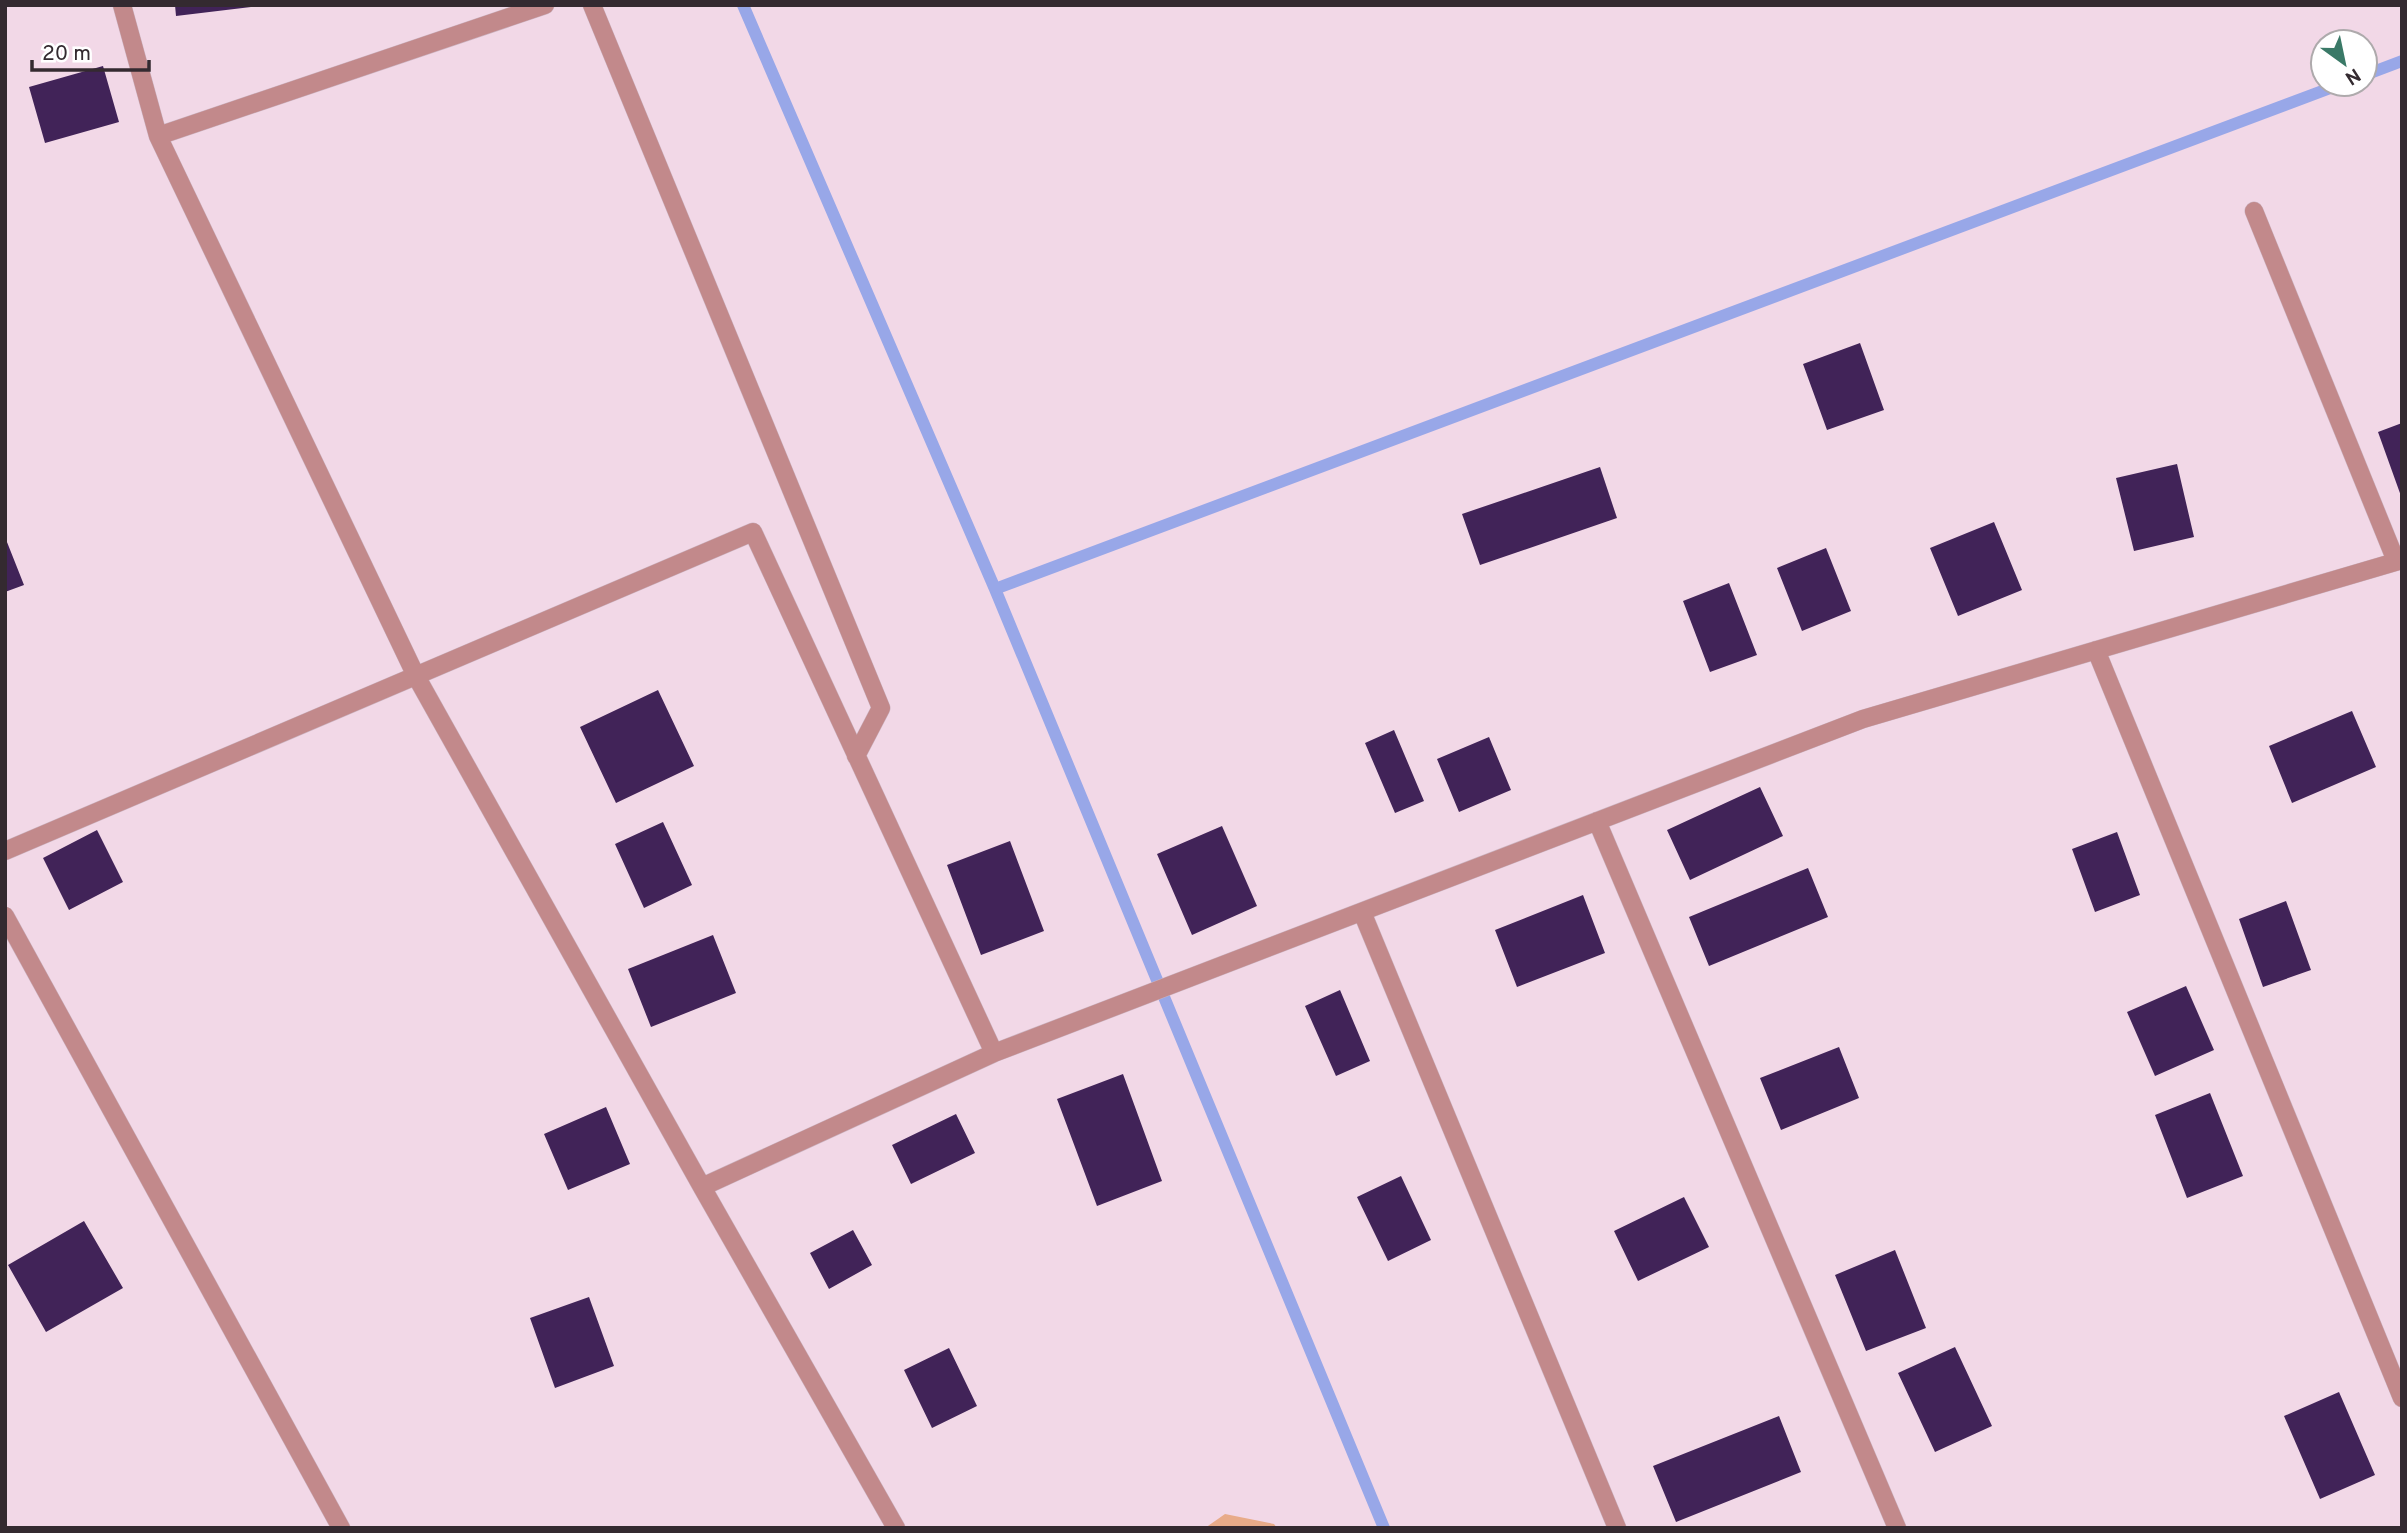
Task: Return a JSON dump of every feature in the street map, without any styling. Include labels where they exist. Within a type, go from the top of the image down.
[{"type":"street","points":[[122,5],[158,136],[416,676],[896,1528]]},
{"type":"street","points":[[158,136],[545,5]]},
{"type":"street","points":[[592,5],[881,708],[856,756]]},
{"type":"street","points":[[702,1187],[994,1053],[1863,719],[2399,560],[2254,211]]},
{"type":"street","points":[[5,850],[752,532],[994,1053]]},
{"type":"street","points":[[2096,650],[2402,1398]]},
{"type":"street","points":[[1597,821],[1897,1528]]},
{"type":"street","points":[[1362,912],[1617,1528]]},
{"type":"street","points":[[5,916],[341,1528]]},
{"type":"shaded area","points":[[1225,1514],[1274,1524],[1277,1528],[1205,1528]]},
{"type":"building","points":[[175,5],[251,5],[251,7],[176,16]]},
{"type":"building","points":[[103,66],[119,122],[45,143],[29,87]]},
{"type":"building","points":[[1860,343],[1884,410],[1827,430],[1803,364]]},
{"type":"building","points":[[2402,423],[2402,496],[2401,496],[2378,432]]},
{"type":"building","points":[[2177,464],[2194,537],[2134,551],[2116,478]]},
{"type":"building","points":[[1600,467],[1617,518],[1480,565],[1462,514]]},
{"type":"building","points":[[1994,522],[2022,590],[1958,616],[1930,548]]},
{"type":"building","points":[[5,537],[24,585],[5,592]]},
{"type":"building","points":[[1826,548],[1851,611],[1802,631],[1777,568]]},
{"type":"building","points":[[1729,583],[1757,655],[1710,672],[1683,601]]},
{"type":"building","points":[[658,690],[694,766],[616,803],[580,727]]},
{"type":"building","points":[[2352,711],[2376,767],[2292,803],[2269,746]]},
{"type":"building","points":[[1394,730],[1424,801],[1395,813],[1365,743]]},
{"type":"building","points":[[1489,737],[1511,790],[1459,812],[1437,759]]},
{"type":"building","points":[[1760,787],[1783,836],[1690,880],[1667,830]]},
{"type":"building","points":[[663,822],[692,885],[644,908],[615,844]]},
{"type":"building","points":[[1222,826],[1257,906],[1192,935],[1157,854]]},
{"type":"building","points":[[97,830],[123,882],[69,910],[43,858]]},
{"type":"building","points":[[2117,832],[2140,895],[2095,912],[2072,849]]},
{"type":"building","points":[[1010,841],[1044,931],[981,955],[947,865]]},
{"type":"building","points":[[1808,868],[1828,917],[1709,966],[1689,917]]},
{"type":"building","points":[[1583,895],[1605,953],[1517,987],[1495,930]]},
{"type":"building","points":[[2286,901],[2311,970],[2263,987],[2239,919]]},
{"type":"building","points":[[713,935],[736,993],[651,1027],[628,969]]},
{"type":"building","points":[[2186,986],[2214,1050],[2155,1076],[2127,1012]]},
{"type":"building","points":[[1340,990],[1370,1061],[1336,1076],[1305,1006]]},
{"type":"building","points":[[1839,1047],[1859,1098],[1781,1130],[1760,1078]]},
{"type":"building","points":[[1123,1074],[1162,1181],[1097,1206],[1057,1099]]},
{"type":"building","points":[[2210,1093],[2243,1176],[2187,1198],[2155,1115]]},
{"type":"building","points":[[606,1107],[630,1164],[568,1190],[544,1134]]},
{"type":"building","points":[[956,1114],[975,1153],[911,1184],[892,1145]]},
{"type":"building","points":[[1401,1176],[1431,1240],[1388,1261],[1357,1197]]},
{"type":"building","points":[[1684,1197],[1709,1247],[1638,1281],[1614,1231]]},
{"type":"building","points":[[84,1221],[123,1288],[46,1332],[8,1265]]},
{"type":"building","points":[[853,1230],[872,1265],[829,1289],[810,1253]]},
{"type":"building","points":[[1895,1250],[1926,1328],[1866,1351],[1835,1275]]},
{"type":"building","points":[[589,1297],[614,1366],[555,1388],[530,1318]]},
{"type":"building","points":[[1955,1347],[1992,1426],[1935,1452],[1898,1373]]},
{"type":"building","points":[[949,1348],[977,1406],[932,1428],[904,1370]]},
{"type":"building","points":[[2339,1392],[2375,1475],[2320,1499],[2284,1416]]},
{"type":"building","points":[[1779,1416],[1801,1472],[1676,1522],[1653,1466]]},
{"type":"waterway","points":[[743,5],[995,589],[1384,1528]]},
{"type":"waterway","points":[[2379,70],[2402,61]]},
{"type":"waterway","points":[[995,589],[2309,96]]}]
